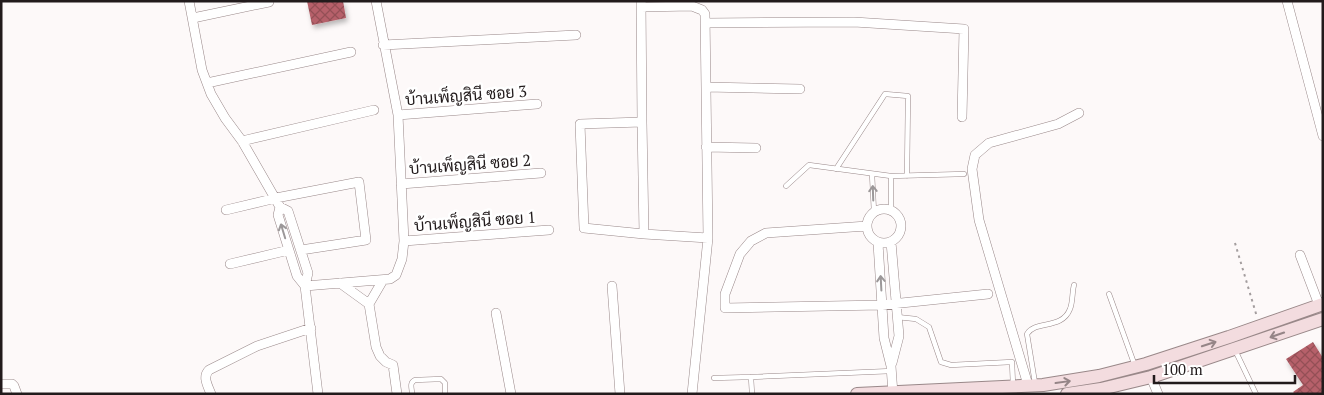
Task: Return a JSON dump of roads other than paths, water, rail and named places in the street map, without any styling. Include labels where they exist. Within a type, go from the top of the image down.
[{"type":"street","points":[[189,1],[202,70],[217,106],[242,141],[278,202],[288,211],[301,250],[308,273],[305,286],[318,394]]},
{"type":"street","points":[[305,286],[390,279],[396,275],[402,259],[404,241],[398,115],[376,1]]},
{"type":"street","points":[[1287,1],[1323,136]]},
{"type":"street","points":[[193,18],[238,5],[269,2]]},
{"type":"street","points":[[644,234],[641,4],[697,7],[702,10],[705,23],[708,238],[692,394]]},
{"type":"street","points":[[705,23],[854,22],[964,29],[962,117]]},
{"type":"street","points":[[383,45],[576,35]]},
{"type":"street","points":[[207,83],[351,52]]},
{"type":"street","points":[[706,87],[800,89]]},
{"type":"street","name":"บ้านเพ็ญสินี ซอย 3","points":[[398,115],[537,104]]},
{"type":"street","points":[[242,141],[374,110]]},
{"type":"street","points":[[1031,385],[979,220],[972,170],[974,156],[989,143],[1058,124],[1079,113]]},
{"type":"street","points":[[642,122],[580,124],[584,228],[708,238]]},
{"type":"street","points":[[706,147],[756,148]]},
{"type":"street","name":"บ้านเพ็ญสินี ซอย 2","points":[[401,184],[542,173]]},
{"type":"street","points":[[226,210],[278,202],[358,182],[366,240],[301,250]]},
{"type":"street","points":[[278,202],[278,215],[297,276],[305,286]]},
{"type":"street","points":[[883,209],[896,214],[901,225],[897,238],[885,244],[878,243],[872,239],[868,233],[867,226],[870,216],[874,212],[883,209]]},
{"type":"street","points":[[867,226],[766,234],[751,241],[740,254],[725,294],[726,308],[882,305],[988,294]]},
{"type":"street","name":"บ้านเพ็ญสินี ซอย 1","points":[[404,241],[549,230]]},
{"type":"street","points":[[891,242],[899,336],[892,368]]},
{"type":"street","points":[[878,243],[884,338],[892,368],[893,393]]},
{"type":"street","points":[[230,264],[289,250]]},
{"type":"street","points":[[857,394],[1031,385],[1100,376],[1136,368],[1321,305],[1300,255]]},
{"type":"street","points":[[383,280],[369,304],[376,347],[380,356],[386,362],[393,365],[397,394]]},
{"type":"street","points":[[340,283],[369,304]]},
{"type":"street","points":[[612,286],[620,394]]},
{"type":"street","points":[[496,313],[511,394]]},
{"type":"street","points":[[1067,394],[1101,389],[1151,377],[1323,319]]},
{"type":"street","points":[[211,394],[205,376],[209,370],[257,346],[311,328]]},
{"type":"street","points":[[1232,336],[1236,349]]},
{"type":"street","points":[[1151,377],[1158,394]]},
{"type":"street","points":[[1,384],[12,384],[17,394]]},
{"type":"lane","points":[[836,169],[884,94],[908,96],[907,176]]},
{"type":"lane","points":[[786,186],[809,165],[891,176],[964,174]]},
{"type":"lane","points":[[872,174],[874,212]]},
{"type":"lane","points":[[891,176],[891,211]]},
{"type":"lane","points":[[1031,385],[1029,331],[1063,319],[1070,309],[1074,285]]},
{"type":"lane","points":[[1109,294],[1136,368]]},
{"type":"lane","points":[[897,317],[916,319],[929,327],[941,362],[951,365],[1012,362],[1014,386]]},
{"type":"lane","points":[[1236,349],[1256,394]]},
{"type":"lane","points":[[714,378],[892,368]]},
{"type":"lane","points":[[751,377],[752,394]]},
{"type":"lane","points":[[412,394],[412,381],[441,379],[445,383],[445,394]]}]
